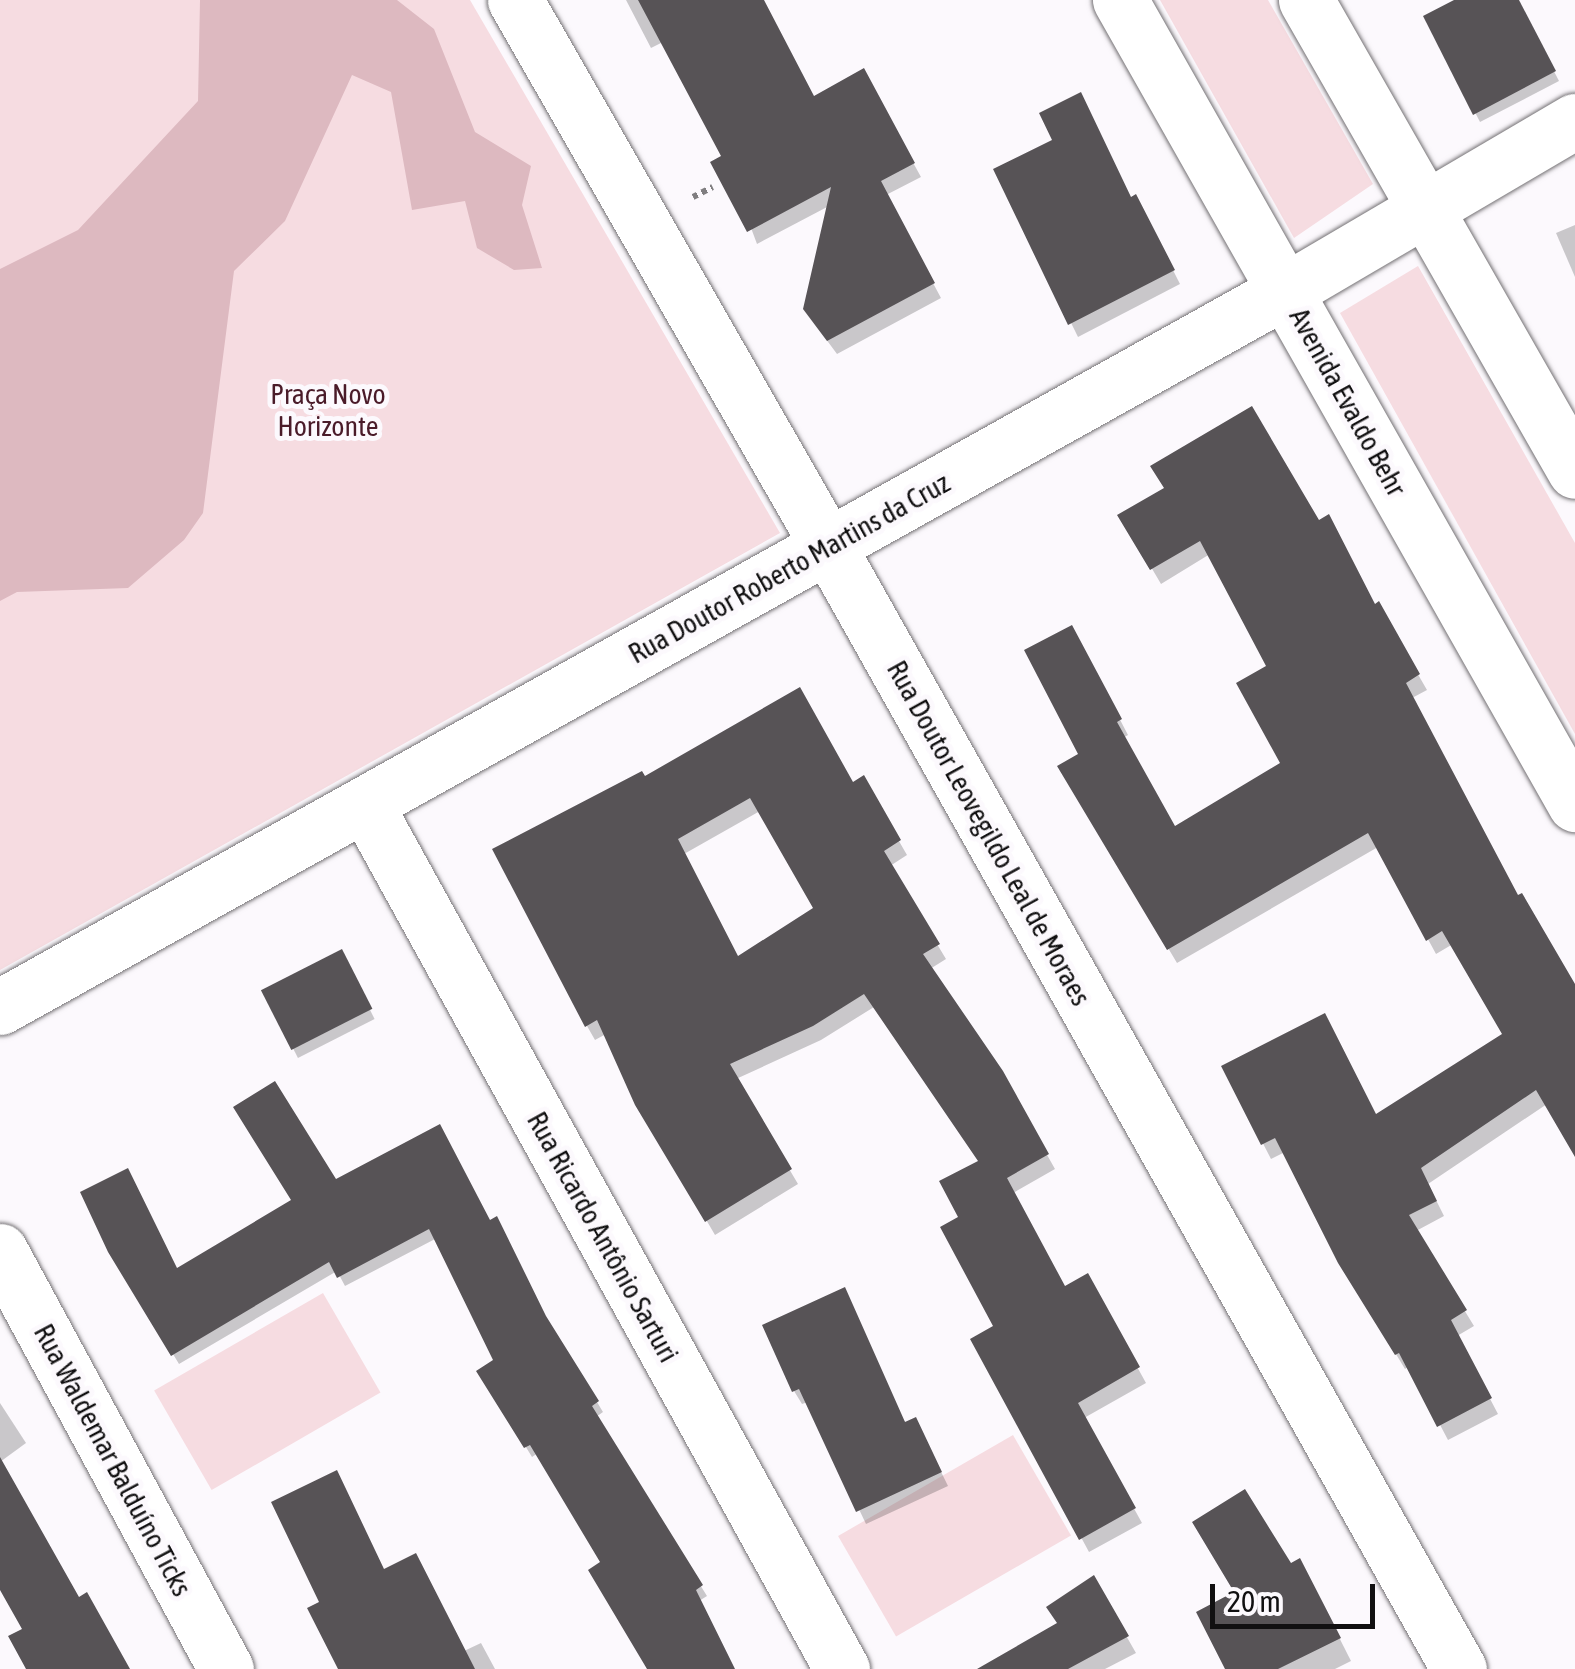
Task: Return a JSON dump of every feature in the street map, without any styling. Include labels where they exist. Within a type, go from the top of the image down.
[{"type":"street","name":"Rua Doutor Leovegildo Leal de Moraes","points":[[515,0],[828,546],[1459,1669]]},
{"type":"street","name":"Avenida Evaldo Behr","points":[[1120,0],[1575,804]]},
{"type":"street","points":[[1306,0],[1575,471]]},
{"type":"street","name":"Rua Doutor Roberto Martins da Cruz","points":[[0,1007],[1285,291],[1575,122]]},
{"type":"street","name":"Rua Ricardo Antônio Sarturi","points":[[365,804],[842,1669]]},
{"type":"street","name":"Rua Waldemar Balduíno Ticks","points":[[0,1251],[226,1669]]},
{"type":"path","points":[[683,202],[713,187]]},
{"type":"green space","name":"Praça Novo Horizonte","points":[[0,0],[470,0],[780,533],[0,970]]},
{"type":"green space","points":[[1160,0],[1268,0],[1373,184],[1294,238]]},
{"type":"green space","points":[[1418,266],[1575,543],[1575,734],[1340,313]]},
{"type":"green space","points":[[323,1293],[380,1393],[212,1490],[154,1390]]},
{"type":"green space","points":[[1013,1435],[1071,1535],[896,1636],[838,1536]]},
{"type":"shaded area","points":[[200,0],[397,0],[434,29],[475,132],[531,166],[522,205],[542,268],[514,270],[477,248],[465,201],[412,210],[391,92],[352,75],[285,221],[234,271],[203,513],[184,540],[128,588],[17,592],[0,601],[0,269],[78,230],[198,101]]},
{"type":"building","points":[[638,0],[764,0],[814,96],[864,68],[915,163],[881,181],[935,283],[827,341],[803,309],[831,187],[747,232],[710,162],[721,156]]},
{"type":"building","points":[[1454,0],[1519,0],[1556,71],[1473,115],[1423,16]]},
{"type":"building","points":[[1081,92],[1131,197],[1136,194],[1175,270],[1068,325],[993,169],[1052,140],[1039,113]]},
{"type":"building","points":[[1252,406],[1319,520],[1329,514],[1375,604],[1379,601],[1420,674],[1406,683],[1518,895],[1522,893],[1575,984],[1575,1157],[1536,1090],[1421,1168],[1437,1201],[1409,1215],[1467,1310],[1451,1320],[1492,1398],[1437,1427],[1399,1353],[1395,1355],[1338,1263],[1275,1138],[1261,1145],[1221,1066],[1325,1013],[1376,1114],[1502,1034],[1442,931],[1426,941],[1368,833],[1167,950],[1057,766],[1078,754],[1024,650],[1072,625],[1122,719],[1117,722],[1175,826],[1280,763],[1236,683],[1266,666],[1200,541],[1150,570],[1117,515],[1164,488],[1150,466]]},
{"type":"building","points":[[800,687],[853,782],[864,775],[901,840],[884,851],[940,944],[923,954],[1003,1071],[1049,1154],[1007,1178],[1065,1286],[1088,1273],[1140,1367],[1078,1403],[1136,1508],[1079,1540],[970,1339],[993,1326],[940,1227],[958,1217],[939,1181],[978,1161],[864,994],[813,1026],[730,1064],[792,1169],[705,1222],[635,1105],[597,1020],[585,1027],[492,849],[642,771],[645,776]],"holes":[[[750,798],[813,908],[738,956],[678,839]]]},
{"type":"building","points":[[342,949],[372,1009],[291,1050],[261,990]]},
{"type":"building","points":[[275,1081],[336,1179],[440,1124],[490,1220],[497,1216],[546,1316],[599,1401],[592,1406],[703,1585],[696,1590],[735,1669],[647,1669],[588,1570],[600,1562],[530,1445],[524,1448],[476,1371],[493,1360],[429,1229],[337,1278],[329,1262],[171,1356],[108,1252],[80,1192],[128,1168],[177,1268],[291,1200],[233,1107]]},
{"type":"building","points":[[845,1287],[905,1422],[916,1417],[942,1472],[856,1512],[799,1389],[792,1392],[762,1325]]},
{"type":"building","points":[[0,1457],[79,1597],[87,1592],[130,1669],[26,1669],[8,1636],[22,1629],[0,1590]]},
{"type":"building","points":[[337,1470],[384,1569],[416,1553],[475,1669],[338,1669],[307,1608],[319,1602],[271,1502]]},
{"type":"building","points":[[1245,1489],[1291,1563],[1300,1558],[1341,1638],[1278,1669],[1225,1669],[1196,1612],[1234,1592],[1192,1522]]},
{"type":"building","points":[[1094,1575],[1129,1636],[1068,1669],[977,1669],[1057,1623],[1046,1607]]}]
